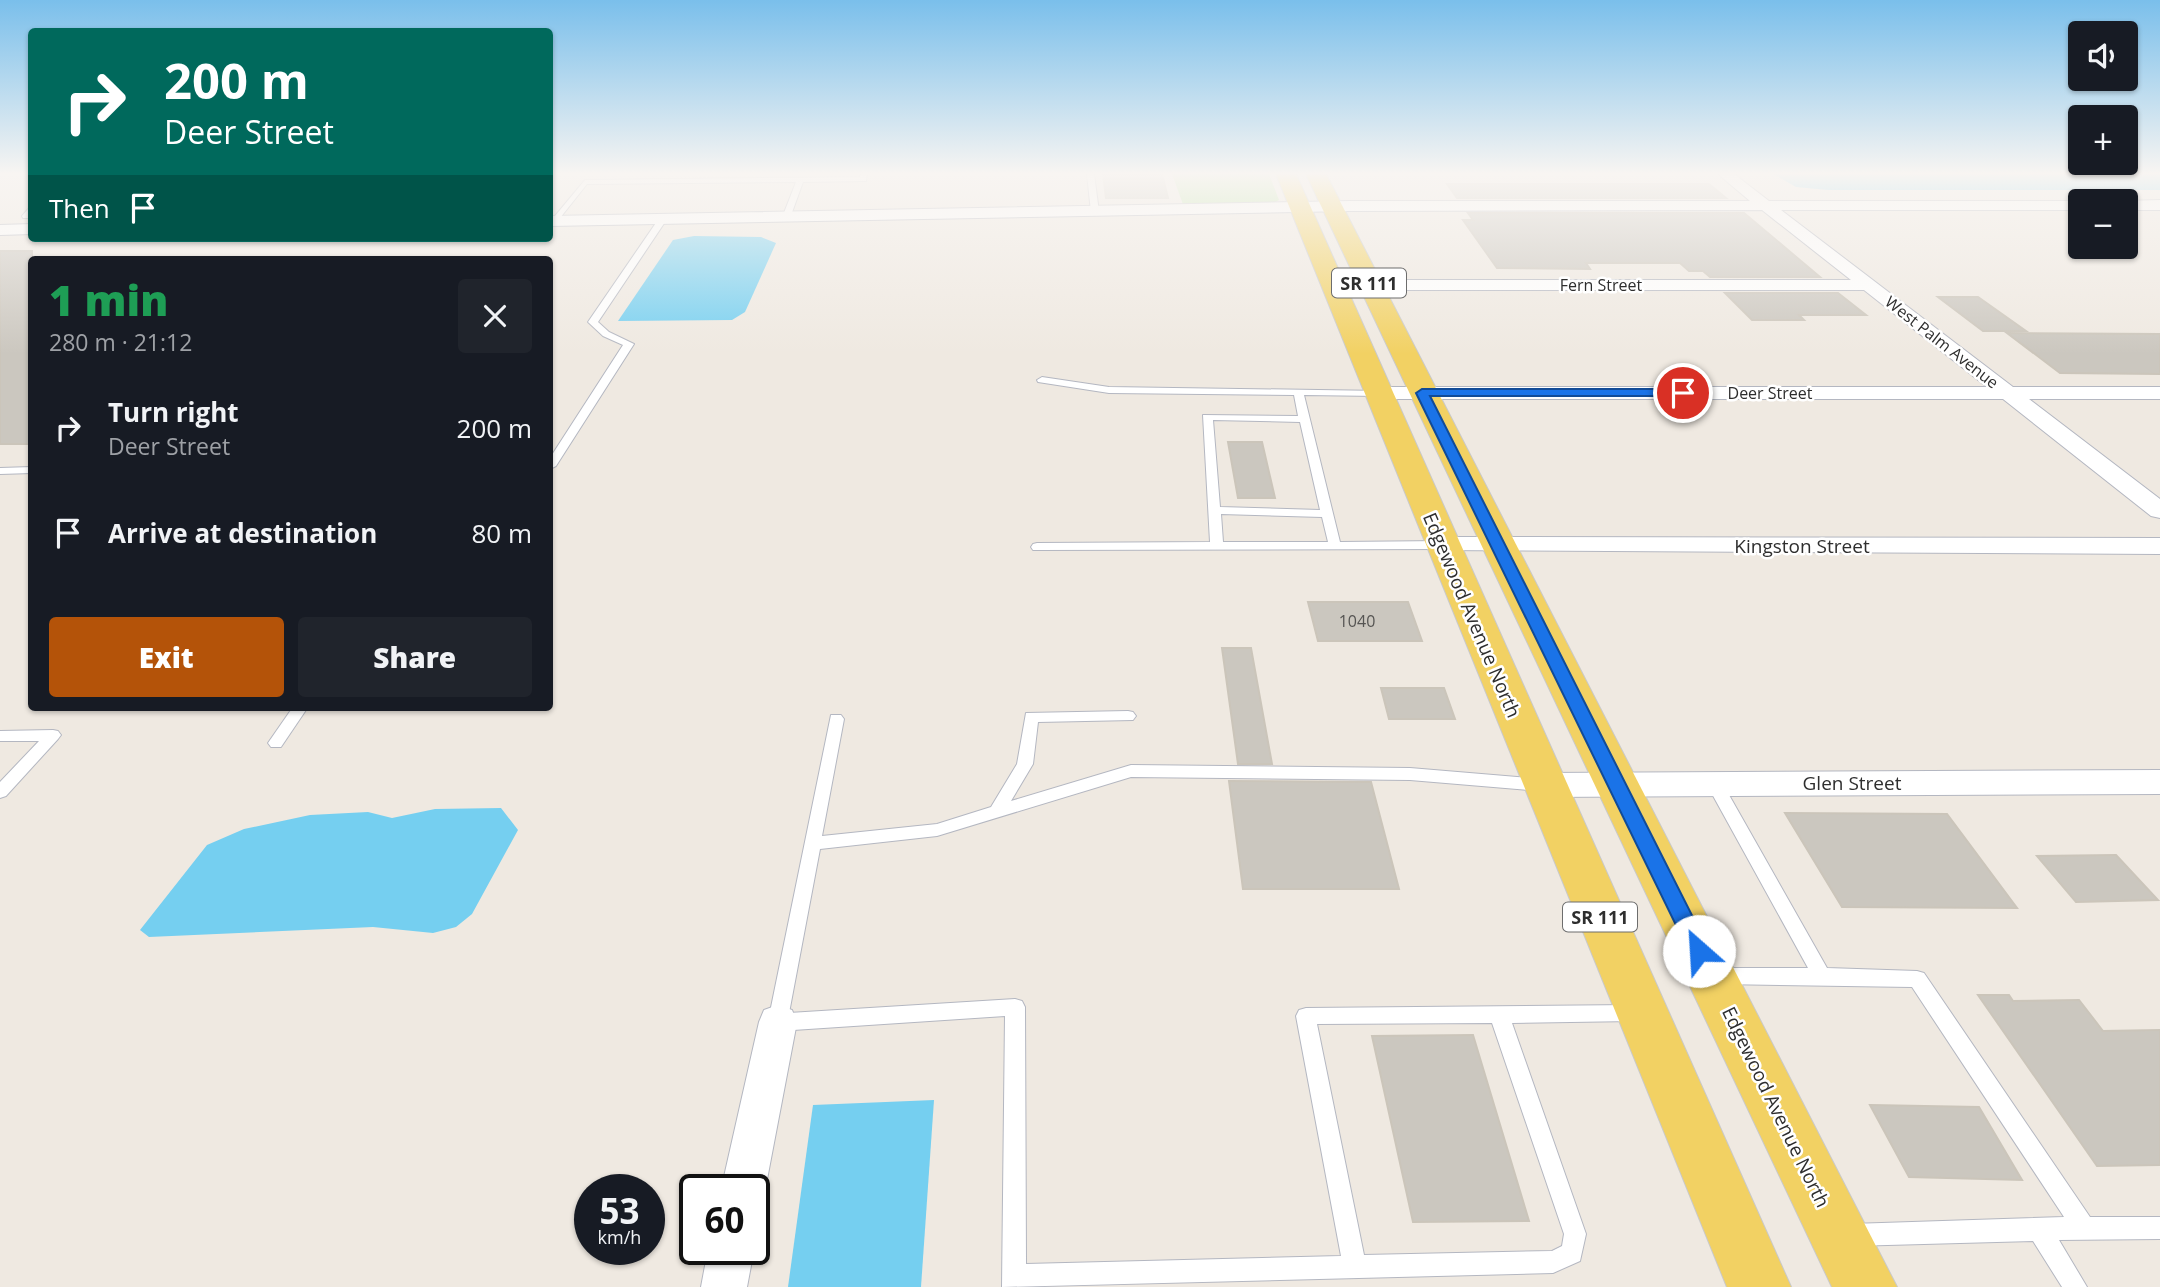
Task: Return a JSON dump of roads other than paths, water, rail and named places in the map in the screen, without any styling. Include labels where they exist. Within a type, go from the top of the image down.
[{"type":"main road","name":"Edgewood Avenue North","points":[[1312,234],[1759,1287]]},
{"type":"main road","name":"Edgewood Avenue North","points":[[1345,234],[1865,1287]]},
{"type":"street","name":"West Palm Avenue","points":[[1802,234],[2160,511]]},
{"type":"street","name":"Fern Street","points":[[1333,285],[1868,285]]},
{"type":"street","name":"Deer Street","points":[[1379,393],[2160,393]]},
{"type":"street","name":"Kingston Street","points":[[1443,545],[2160,546]]},
{"type":"street","name":"Glen Street","points":[[1544,785],[2160,782]]},
{"type":"street","points":[[746,1174],[778,1022]]},
{"type":"street","points":[[724,1287],[728,1265]]},
{"type":"lane","points":[[553,461],[629,344],[606,334],[593,322],[653,234]]},
{"type":"lane","points":[[1042,380],[1109,390],[1379,393]]},
{"type":"lane","points":[[1298,392],[1335,546]]},
{"type":"lane","points":[[1217,546],[1207,417],[1304,419]]},
{"type":"lane","points":[[0,471],[28,470]]},
{"type":"lane","points":[[1215,510],[1328,514]]},
{"type":"lane","points":[[1037,547],[1443,545]]},
{"type":"lane","points":[[276,743],[298,711]]},
{"type":"lane","points":[[998,810],[1025,764],[1031,717],[1128,716]]},
{"type":"lane","points":[[836,719],[778,1022],[1014,1007],[1014,1282],[1553,1262],[1572,1253],[1575,1234],[1499,1014]]},
{"type":"lane","points":[[0,736],[53,735],[0,792]]},
{"type":"lane","points":[[812,843],[937,830],[1130,771],[1410,774],[1544,785]]},
{"type":"lane","points":[[1714,783],[1822,976]]},
{"type":"lane","points":[[1711,976],[1917,979],[2084,1228]]},
{"type":"lane","points":[[1355,1268],[1306,1016],[1641,1013]]},
{"type":"lane","points":[[1840,1236],[2160,1228]]},
{"type":"lane","points":[[2039,1229],[2076,1287]]},
{"type":"water","points":[[694,236],[761,237],[776,243],[745,312],[732,320],[618,321],[673,240]]},
{"type":"water","points":[[501,808],[518,830],[472,914],[456,927],[433,933],[373,927],[149,937],[140,930],[207,845],[244,829],[310,815],[368,812],[392,818],[435,809]]},
{"type":"water","points":[[934,1100],[921,1287],[788,1287],[813,1105]]}]
